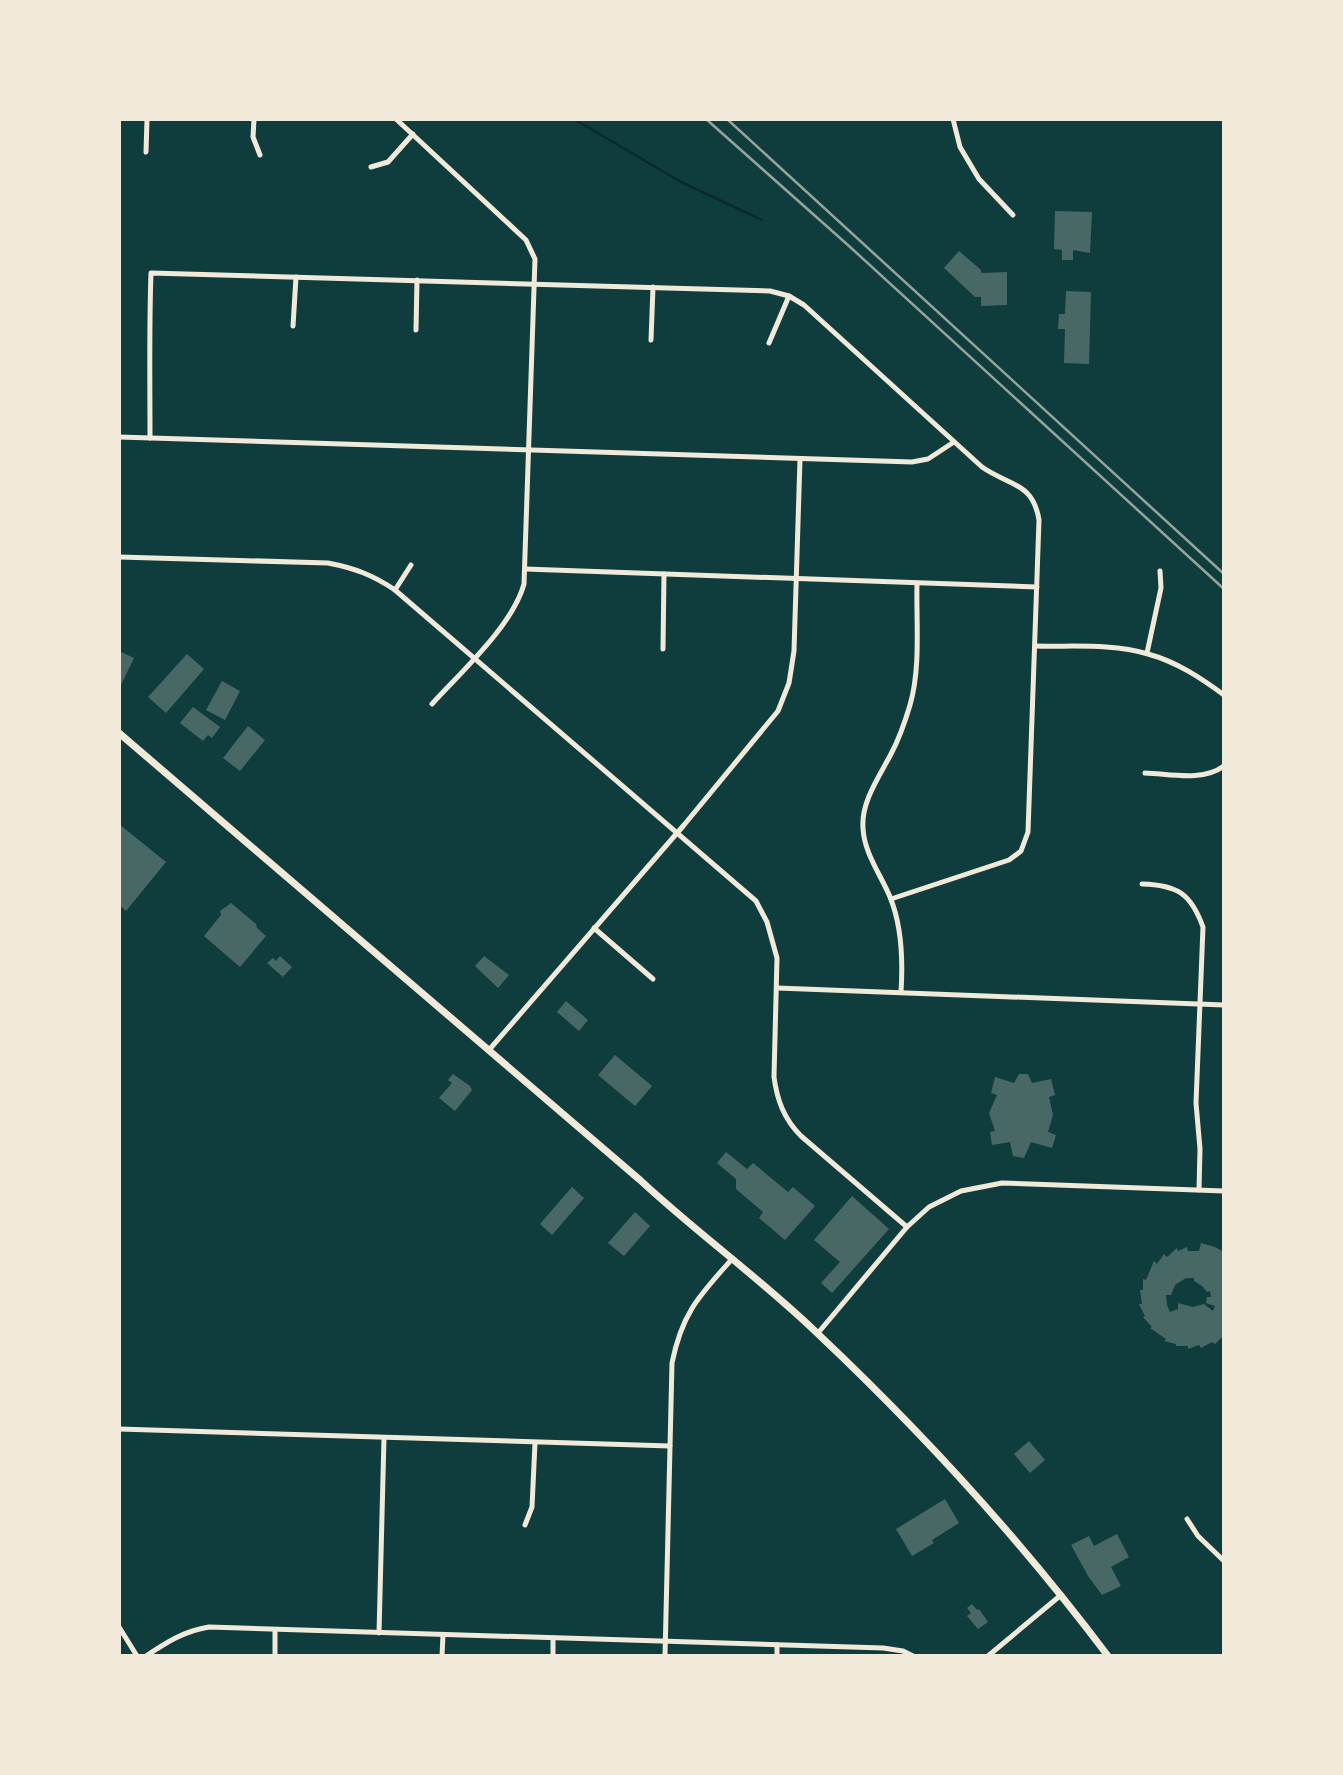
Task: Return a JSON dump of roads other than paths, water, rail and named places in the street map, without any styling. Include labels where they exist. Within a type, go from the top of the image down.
[{"type":"main road","points":[[119,733],[640,1180],[683,1220],[818,1333],[915,1428],[1012,1535],[1108,1656]]},
{"type":"street","points":[[146,152],[147,119]]},
{"type":"street","points":[[254,119],[253,137],[260,155]]},
{"type":"street","points":[[396,119],[526,240],[535,259],[525,569],[520,600],[473,659],[432,704]]},
{"type":"street","points":[[953,119],[960,147],[979,178],[1013,215]]},
{"type":"street","points":[[371,167],[388,162],[413,134]]},
{"type":"street","points":[[150,438],[151,377],[148,349],[151,273],[769,291],[789,296],[804,306],[998,479],[1027,490],[1037,504],[1039,520],[1028,832],[1021,851],[1009,860],[891,899]]},
{"type":"street","points":[[293,326],[296,277]]},
{"type":"street","points":[[416,330],[417,280]]},
{"type":"street","points":[[651,340],[653,287]]},
{"type":"street","points":[[769,343],[789,296]]},
{"type":"street","points":[[119,437],[912,462],[928,459],[954,442]]},
{"type":"street","points":[[489,1050],[677,833],[778,711],[789,682],[794,651],[800,459]]},
{"type":"street","points":[[119,557],[328,563],[353,568],[395,590],[756,901],[774,940],[777,958],[774,1077],[776,1092],[786,1118],[801,1136],[907,1227]]},
{"type":"street","points":[[395,590],[411,565]]},
{"type":"street","points":[[525,569],[1037,587]]},
{"type":"street","points":[[1147,653],[1161,588],[1160,571]]},
{"type":"street","points":[[663,649],[664,574]]},
{"type":"street","points":[[901,992],[901,948],[891,899],[866,846],[863,828],[864,811],[903,727],[911,701],[915,674],[917,583]]},
{"type":"street","points":[[1035,646],[1115,648],[1147,653],[1199,676],[1224,695]]},
{"type":"street","points":[[1145,773],[1204,775],[1214,773],[1224,766]]},
{"type":"street","points":[[1142,884],[1164,885],[1183,893],[1196,908],[1203,927],[1196,1103],[1200,1149],[1199,1190]]},
{"type":"street","points":[[594,928],[653,979]]},
{"type":"street","points":[[777,988],[1224,1005]]},
{"type":"street","points":[[818,1333],[907,1227],[929,1207],[944,1198],[984,1185],[1002,1183],[1224,1191]]},
{"type":"street","points":[[665,1656],[672,1363],[677,1337],[686,1315],[732,1259]]},
{"type":"street","points":[[119,1429],[670,1446]]},
{"type":"street","points":[[379,1633],[384,1438]]},
{"type":"street","points":[[525,1525],[532,1507],[535,1443]]},
{"type":"street","points":[[1187,1519],[1198,1536],[1224,1561]]},
{"type":"street","points":[[988,1656],[1061,1595]]},
{"type":"street","points":[[119,1627],[137,1656]]},
{"type":"street","points":[[146,1656],[173,1637],[192,1629],[209,1627],[883,1648],[902,1651],[912,1656]]},
{"type":"street","points":[[275,1630],[275,1656]]},
{"type":"street","points":[[442,1656],[443,1635]]},
{"type":"street","points":[[553,1638],[553,1656]]},
{"type":"street","points":[[777,1645],[777,1656]]},
{"type":"waterway","points":[[574,119],[681,182],[762,220]]},
{"type":"railway","points":[[706,119],[1224,589]]},
{"type":"railway","points":[[727,119],[1224,574]]}]
